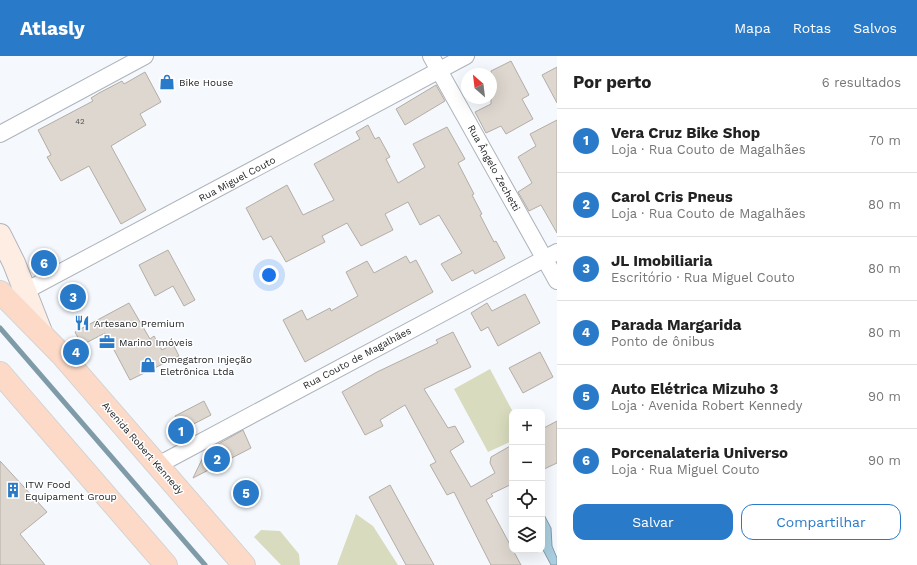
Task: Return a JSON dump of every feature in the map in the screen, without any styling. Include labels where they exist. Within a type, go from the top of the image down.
[{"type":"main road","name":"Avenida Robert Kennedy","points":[[11,295],[41,332],[243,564]]},
{"type":"main road","points":[[0,373],[166,565]]},
{"type":"street","points":[[0,134],[145,56]]},
{"type":"street","name":"Rua Ângelo Zechetti","points":[[431,56],[551,255],[557,281]]},
{"type":"street","name":"Rua Miguel Couto","points":[[11,295],[466,56]]},
{"type":"street","name":"Avenida Robert Kennedy","points":[[0,235],[11,295]]},
{"type":"street","name":"Rua Couto de Magalhães","points":[[158,465],[551,255]]},
{"type":"green space","points":[[490,369],[511,409],[509,409],[509,442],[488,452],[454,389]]},
{"type":"green space","points":[[356,514],[373,526],[398,565],[337,565]]},
{"type":"green space","points":[[261,530],[280,531],[299,554],[300,565],[281,565],[254,537]]},
{"type":"water","points":[[545,517],[551,528],[552,546],[557,558],[557,565],[551,565],[545,553]]},
{"type":"building","points":[[511,61],[529,95],[522,99],[533,119],[506,134],[501,126],[486,133],[475,112],[491,104],[497,104],[497,68]]},
{"type":"building","points":[[557,67],[557,103],[542,75]]},
{"type":"building","points":[[145,72],[161,102],[140,114],[146,125],[111,146],[146,210],[121,224],[89,166],[61,181],[47,157],[51,155],[38,130],[93,101],[91,98],[99,93],[122,81],[124,84]]},
{"type":"building","points":[[436,85],[445,101],[405,125],[396,109]]},
{"type":"building","points":[[557,120],[557,233],[541,205],[529,211],[518,192],[532,183],[518,157],[536,146],[530,134]]},
{"type":"building","points":[[368,125],[375,139],[379,137],[390,157],[386,159],[398,183],[425,167],[413,144],[447,127],[465,159],[458,163],[474,194],[472,195],[482,214],[480,215],[494,242],[496,241],[505,258],[475,274],[473,270],[452,281],[441,264],[462,253],[439,215],[420,225],[408,202],[385,214],[393,230],[361,246],[347,223],[322,236],[325,242],[286,262],[271,236],[263,240],[246,208],[287,185],[303,215],[334,200],[314,164],[360,139],[356,132]]},
{"type":"building","points":[[168,250],[195,300],[184,306],[173,286],[155,296],[139,265]]},
{"type":"building","points":[[406,256],[410,263],[416,260],[433,292],[305,362],[283,320],[302,310],[307,320],[330,308],[331,311],[358,296],[346,272],[367,261],[374,273]]},
{"type":"building","points":[[525,294],[540,323],[498,346],[488,327],[481,331],[471,313],[487,303],[492,311]]},
{"type":"building","points":[[129,303],[150,339],[154,336],[162,350],[173,344],[179,356],[130,380],[105,333],[82,345],[75,332]]},
{"type":"building","points":[[453,332],[471,367],[424,389],[448,428],[455,426],[464,442],[450,451],[471,487],[495,473],[490,463],[491,457],[509,447],[509,485],[491,494],[493,496],[486,500],[509,543],[509,553],[515,553],[521,565],[491,565],[454,492],[447,495],[430,465],[436,462],[405,405],[380,420],[383,426],[365,435],[342,392],[377,372],[438,343],[436,340]]},
{"type":"building","points":[[540,352],[553,377],[523,393],[509,368]]},
{"type":"building","points":[[204,401],[211,415],[182,430],[175,416]]},
{"type":"building","points":[[557,421],[557,463],[545,469],[545,445],[545,427]]},
{"type":"building","points":[[243,430],[251,448],[193,478],[206,451]]},
{"type":"building","name":"ITW Food Equipament Group","points":[[0,461],[47,512],[20,534],[45,565],[0,565]]},
{"type":"building","points":[[390,485],[434,565],[406,565],[369,497]]},
{"type":"waterway","points":[[0,328],[205,565]]},
{"type":"place","name":"Bike House","points":[[167,82]]},
{"type":"place","name":"Porcenalateria Universo","points":[[44,263]]},
{"type":"place","name":"JL Imobiliaria","points":[[73,297]]},
{"type":"place","name":"Artesano Premium","points":[[82,323]]},
{"type":"place","name":"Marino Imóveis","points":[[107,342]]},
{"type":"place","name":"Parada Margarida","points":[[76,352]]},
{"type":"place","name":"Omegatron Injeção Eletrônica Ltda","points":[[148,365]]},
{"type":"place","name":"Vera Cruz Bike Shop","points":[[181,431]]},
{"type":"place","name":"Carol Cris Pneus","points":[[217,459]]},
{"type":"place","name":"ITW Food Equipament Group","points":[[13,490]]},
{"type":"place","name":"Auto Elétrica Mizuho 3","points":[[246,493]]}]
